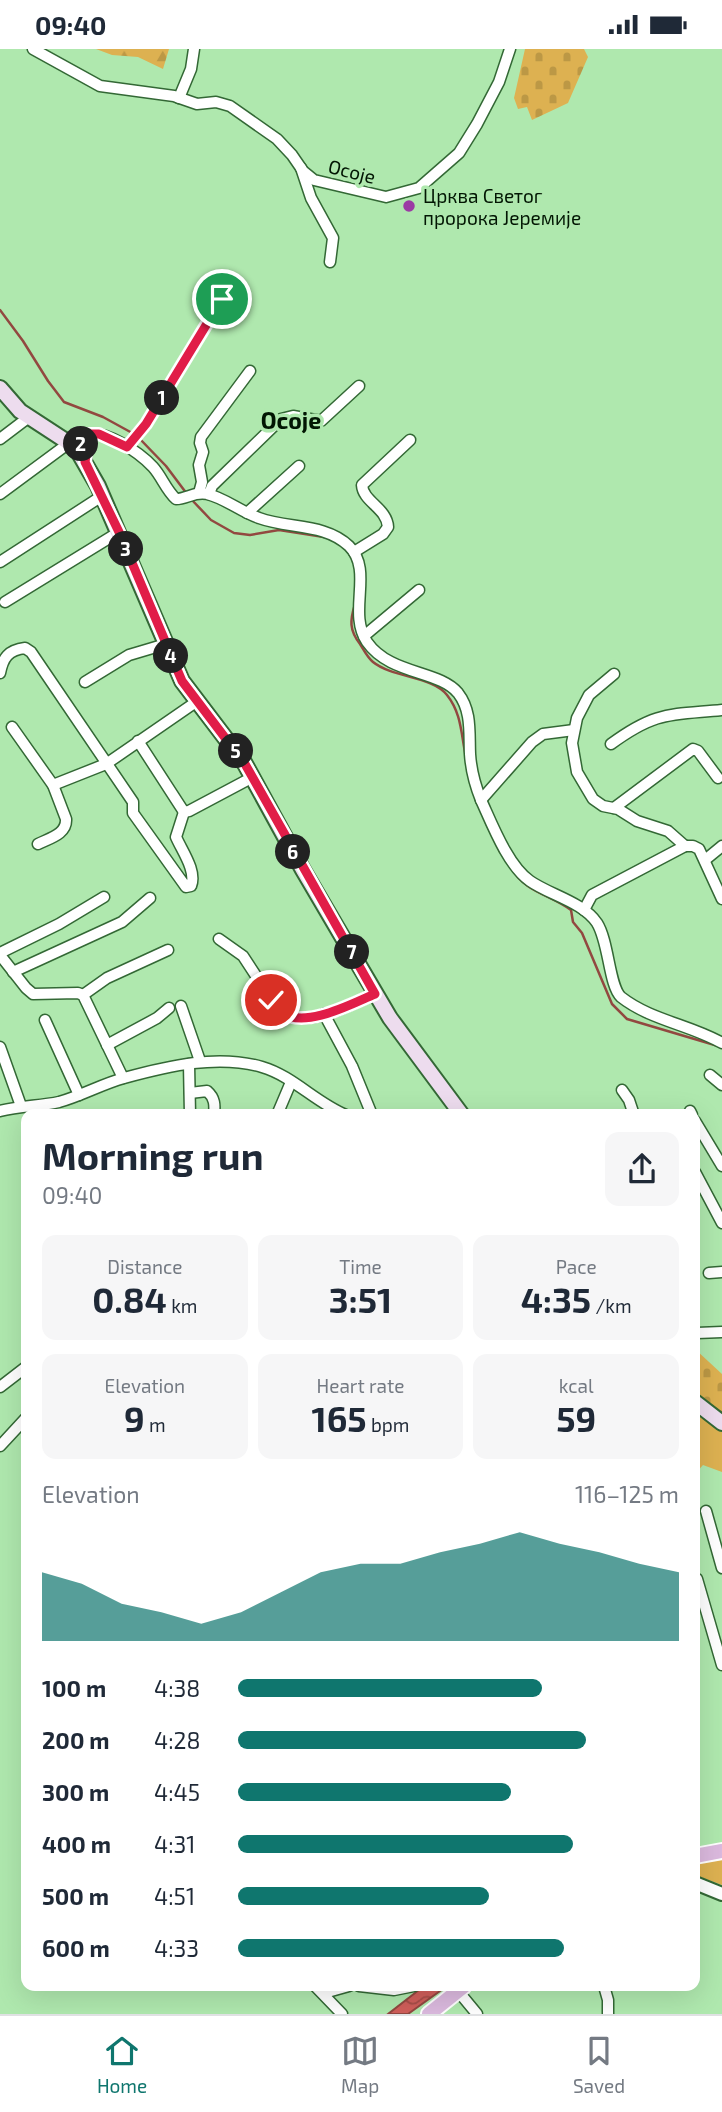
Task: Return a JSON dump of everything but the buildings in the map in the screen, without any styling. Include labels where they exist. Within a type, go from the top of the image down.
[{"type":"main road","points":[[0,388],[29,418],[69,443],[85,462],[119,532],[182,681],[253,777],[375,994],[458,1109]]},
{"type":"main road","points":[[700,1406],[722,1423]]},
{"type":"main road","points":[[700,1855],[722,1851]]},
{"type":"main road","points":[[429,2014],[458,1991]]},
{"type":"street","name":"Осоје","points":[[33,49],[100,86],[179,98],[197,104],[216,102],[230,106],[277,139],[314,180],[386,197],[419,188],[459,152],[499,82],[510,49]]},
{"type":"street","points":[[179,98],[191,69],[194,49]]},
{"type":"street","points":[[301,168],[311,198],[334,238],[330,262]]},
{"type":"street","points":[[134,440],[228,289]]},
{"type":"street","points":[[201,494],[199,465],[204,452],[200,443],[201,437],[250,371]]},
{"type":"street","points":[[85,462],[82,439],[86,434],[134,440],[173,496],[180,499],[201,494],[281,419],[293,416],[321,421],[359,386]]},
{"type":"street","points":[[0,439],[29,418]]},
{"type":"street","points":[[354,552],[385,532],[388,527],[384,514],[364,493],[362,485],[410,440]]},
{"type":"street","points":[[0,494],[69,443]]},
{"type":"street","points":[[247,513],[299,465]]},
{"type":"street","points":[[201,494],[274,522],[328,533],[354,552],[360,572],[360,631],[381,657],[447,685],[458,694],[469,722],[472,769],[481,800],[501,841],[523,876],[584,910],[595,920],[603,935],[614,987],[619,995],[722,1044]]},
{"type":"street","points":[[0,562],[102,496]]},
{"type":"street","points":[[5,602],[119,532]]},
{"type":"street","points":[[363,636],[418,590]]},
{"type":"street","points":[[85,682],[129,655],[166,644]]},
{"type":"street","points":[[0,673],[3,660],[9,653],[24,648],[31,652],[133,802],[133,813],[186,887],[191,886],[193,881],[191,869],[176,837],[184,812]]},
{"type":"street","points":[[614,674],[589,695],[577,718],[573,748],[577,772],[593,799],[603,806],[668,831],[685,846]]},
{"type":"street","points":[[53,785],[106,764],[196,702]]},
{"type":"street","points":[[611,744],[639,725],[659,716],[676,712],[722,710]]},
{"type":"street","points":[[12,727],[53,785],[67,824],[63,831],[38,844]]},
{"type":"street","points":[[481,800],[532,742],[543,734],[574,730]]},
{"type":"street","points":[[138,741],[184,812]]},
{"type":"street","points":[[614,808],[693,749],[698,751],[718,778]]},
{"type":"street","points":[[184,812],[253,777]]},
{"type":"street","points":[[584,910],[592,895],[685,846],[699,849],[722,899]]},
{"type":"street","points":[[705,860],[722,846]]},
{"type":"street","points":[[104,897],[60,924],[0,954],[33,994],[83,995],[123,1078]]},
{"type":"street","points":[[13,972],[122,922],[150,898]]},
{"type":"street","points":[[219,939],[243,956],[282,1013],[302,1018],[324,1014],[375,994]]},
{"type":"street","points":[[83,995],[107,978],[168,950]]},
{"type":"street","points":[[181,1006],[194,1063],[190,1109]]},
{"type":"street","points":[[107,1045],[157,1018],[169,1008]]},
{"type":"street","points":[[324,1014],[352,1066],[370,1109]]},
{"type":"street","points":[[45,1020],[79,1095]]},
{"type":"street","points":[[0,1047],[20,1106]]},
{"type":"street","points":[[0,1111],[48,1103],[79,1095],[123,1078],[194,1063],[249,1064],[268,1069],[333,1109]]},
{"type":"street","points":[[710,1075],[722,1085]]},
{"type":"street","points":[[280,1109],[291,1082]]},
{"type":"street","points":[[622,1090],[632,1109]]},
{"type":"street","points":[[190,1093],[206,1091],[211,1094],[214,1109]]},
{"type":"street","points":[[48,1103],[48,1109]]},
{"type":"street","points":[[700,1129],[722,1166]]},
{"type":"street","points":[[700,1182],[722,1223]]},
{"type":"street","points":[[709,1273],[722,1272]]},
{"type":"street","points":[[700,1333],[722,1332]]},
{"type":"street","points":[[0,1387],[21,1371]]},
{"type":"street","points":[[0,1446],[21,1426]]},
{"type":"street","points":[[706,1511],[722,1568]]},
{"type":"street","points":[[700,1589],[722,1665]]},
{"type":"street","points":[[700,1885],[722,1894]]},
{"type":"street","points":[[321,1991],[342,2014]]},
{"type":"street","points":[[462,1991],[477,2014]]},
{"type":"street","points":[[605,1991],[608,2014]]},
{"type":"green space","points":[[96,49],[169,49],[163,69],[138,57],[112,55]]},
{"type":"green space","points":[[525,49],[584,49],[588,57],[568,103],[532,120],[527,107],[518,109],[514,98]]},
{"type":"green space","points":[[700,1354],[722,1374],[722,1423],[700,1407]]},
{"type":"green space","points":[[700,1406],[722,1423],[722,1472],[703,1465],[700,1468]]},
{"type":"green space","points":[[722,1856],[722,1885],[700,1877],[700,1860]]},
{"type":"water","points":[[418,1991],[440,1991],[408,2014],[388,2014]]},
{"type":"waterway","points":[[0,310],[64,402],[103,417],[134,434]]},
{"type":"waterway","points":[[139,438],[166,466],[187,494]]},
{"type":"waterway","points":[[191,499],[211,520],[234,533],[250,535],[279,530],[324,537]]},
{"type":"waterway","points":[[355,604],[352,629],[371,660],[391,671],[432,684],[447,695],[458,717],[466,757]]},
{"type":"waterway","points":[[486,823],[500,852]]},
{"type":"waterway","points":[[512,869],[517,877],[531,888],[571,910],[573,922],[582,933],[612,1004],[627,1019],[718,1046]]},
{"type":"place","name":"Црква Светог пророка Јеремије","points":[[409,206]]},
{"type":"district","name":"Осоје","points":[[291,420]]},
{"type":"route","points":[[222,299],[146,424],[127,447],[105,435],[90,433],[86,434],[81,442],[86,455],[85,462],[119,532],[182,681],[245,764],[375,994],[332,1012],[302,1018],[282,1013],[271,1000]]}]
